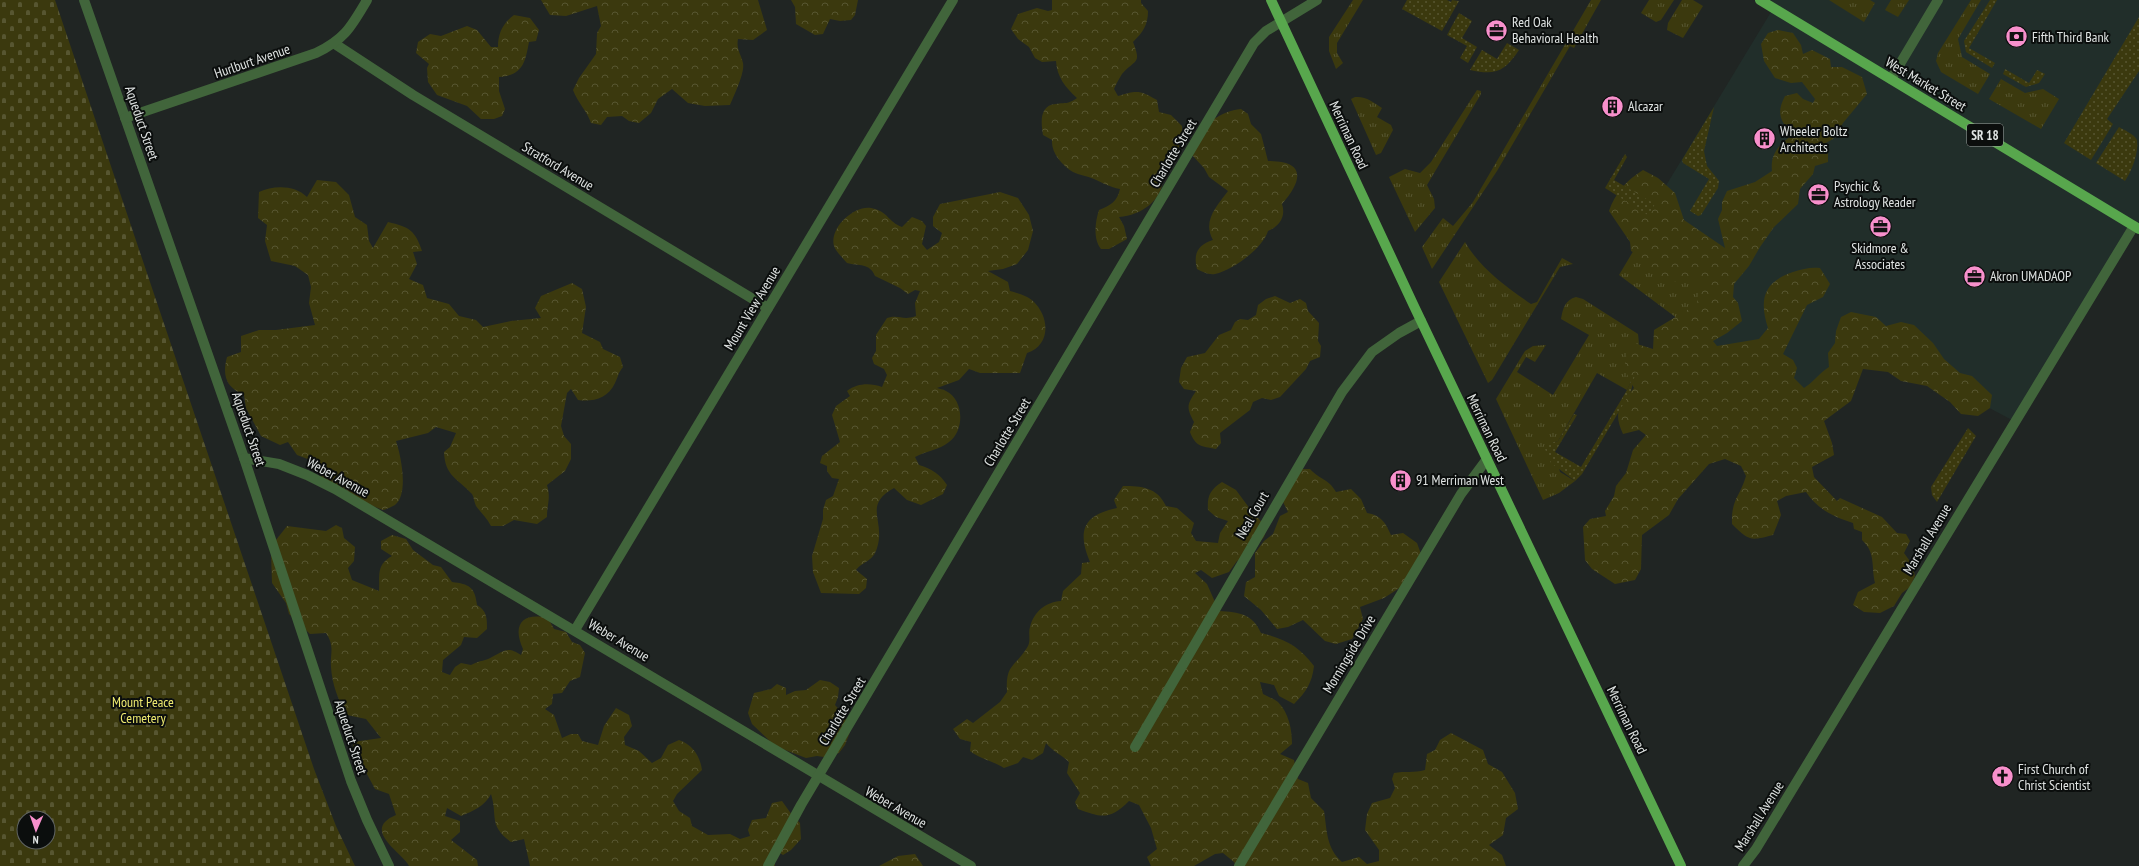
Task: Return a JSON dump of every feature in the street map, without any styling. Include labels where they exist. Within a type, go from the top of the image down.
[{"type":"main road","name":"Merriman Road","points":[[1270,0],[1421,321],[1681,866]]},
{"type":"main road","name":"West Market Street","points":[[1760,0],[2136,227]]},
{"type":"street","name":"Aqueduct Street","points":[[84,0],[244,458],[351,782],[389,866]]},
{"type":"street","name":"Hurlburt Avenue","points":[[125,118],[316,53],[335,44],[349,30],[367,0]]},
{"type":"street","name":"Mount View Avenue","points":[[575,630],[953,0]]},
{"type":"street","name":"Charlotte Street","points":[[768,866],[819,777],[1254,43],[1266,31],[1317,0]]},
{"type":"street","points":[[1891,79],[1938,0]]},
{"type":"street","name":"Stratford Avenue","points":[[335,44],[413,95],[768,308]]},
{"type":"street","name":"Marshall Avenue","points":[[1743,866],[1756,849],[2136,227]]},
{"type":"street","name":"Neal Court","points":[[1135,747],[1342,392],[1372,352],[1399,333],[1421,321]]},
{"type":"street","name":"Weber Avenue","points":[[244,458],[279,464],[307,475],[335,489],[971,866]]},
{"type":"street","name":"Morningside Drive","points":[[1239,866],[1460,494],[1487,459]]},
{"type":"shaded area","points":[[1760,0],[2139,0],[2139,229]]},
{"type":"shaded area","points":[[1771,12],[2130,226],[2012,420],[1859,339],[1816,417],[1689,345],[1650,212]]},
{"type":"green space","name":"Mount Peace Cemetery","points":[[0,0],[55,0],[314,769],[336,826],[355,866],[0,866]]},
{"type":"green space","points":[[541,0],[758,0],[767,30],[753,40],[738,39],[738,49],[743,67],[739,84],[730,105],[705,106],[688,103],[672,89],[658,99],[651,113],[639,123],[629,121],[622,116],[607,117],[601,125],[591,123],[573,90],[579,78],[596,54],[597,33],[601,26],[597,6],[566,16],[550,15]]},
{"type":"green space","points":[[791,0],[858,0],[855,15],[851,20],[840,21],[830,19],[823,34],[815,35],[796,24],[795,7]]},
{"type":"green space","points":[[1052,0],[1141,0],[1141,3],[1148,11],[1148,16],[1140,35],[1133,42],[1136,49],[1137,58],[1136,61],[1122,74],[1114,89],[1118,96],[1138,92],[1157,100],[1159,112],[1171,115],[1182,126],[1181,140],[1178,149],[1160,166],[1163,176],[1159,193],[1154,201],[1147,207],[1138,212],[1119,217],[1124,226],[1127,239],[1109,249],[1101,249],[1098,245],[1096,220],[1099,210],[1115,200],[1120,189],[1073,172],[1065,166],[1055,154],[1052,140],[1043,135],[1042,115],[1050,105],[1069,102],[1077,98],[1062,81],[1058,72],[1056,61],[1042,62],[1035,58],[1029,47],[1018,39],[1011,29],[1018,14],[1037,8],[1048,11],[1052,10]]},
{"type":"green space","points":[[1353,0],[1363,0],[1337,43],[1337,53],[1343,63],[1336,69],[1329,51],[1329,37]]},
{"type":"green space","points":[[1407,0],[1459,1],[1442,31],[1402,9]]},
{"type":"green space","points":[[1591,0],[1601,0],[1574,48],[1570,46],[1497,171],[1432,269],[1422,247],[1443,218],[1453,226],[1473,202]]},
{"type":"green space","points":[[1649,0],[1674,0],[1661,20],[1656,22],[1641,13]]},
{"type":"green space","points":[[1682,0],[1693,0],[1703,6],[1683,38],[1667,30],[1668,23]]},
{"type":"green space","points":[[1829,0],[1870,0],[1875,3],[1864,22]]},
{"type":"green space","points":[[1891,0],[1909,0],[1898,17],[1885,10]]},
{"type":"green space","points":[[1971,0],[1981,0],[1958,39],[1962,57],[1990,74],[1978,94],[1941,72],[1936,61],[1938,53]]},
{"type":"green space","points":[[1990,0],[1997,0],[1969,48],[1995,63],[1992,68],[1966,52],[1964,41]]},
{"type":"green space","points":[[1459,13],[1472,21],[1462,38],[1477,47],[1468,63],[1460,58],[1467,46],[1447,35]]},
{"type":"green space","points":[[514,15],[530,18],[539,30],[536,41],[529,42],[522,67],[513,74],[499,77],[499,91],[505,109],[502,116],[494,119],[481,119],[467,106],[437,95],[428,82],[427,68],[429,64],[416,53],[418,42],[430,34],[441,36],[467,26],[477,30],[491,47],[498,47],[502,29],[507,21]]},
{"type":"green space","points":[[2139,17],[2139,71],[2107,119],[2113,124],[2091,160],[2064,143]]},
{"type":"green space","points":[[1778,30],[1793,33],[1801,45],[1803,54],[1812,50],[1830,59],[1831,67],[1842,67],[1862,77],[1867,94],[1843,123],[1833,139],[1824,144],[1828,149],[1828,162],[1815,166],[1813,174],[1800,189],[1798,204],[1774,227],[1749,266],[1734,284],[1733,297],[1738,303],[1742,321],[1727,333],[1713,341],[1717,346],[1759,339],[1768,328],[1765,318],[1764,301],[1766,293],[1775,281],[1783,276],[1806,268],[1820,268],[1830,284],[1823,297],[1807,305],[1783,354],[1793,360],[1797,368],[1794,378],[1804,388],[1829,367],[1828,353],[1835,343],[1836,331],[1841,317],[1851,312],[1876,317],[1886,326],[1901,322],[1914,325],[1933,343],[1944,359],[1960,373],[1972,376],[1992,395],[1990,408],[1978,416],[1961,414],[1950,402],[1927,386],[1901,381],[1888,372],[1863,369],[1851,401],[1824,421],[1832,443],[1834,455],[1812,467],[1814,477],[1837,501],[1840,498],[1882,517],[1897,533],[1906,534],[1910,541],[1904,553],[1912,564],[1915,576],[1910,587],[1902,593],[1894,606],[1880,613],[1864,612],[1853,605],[1858,592],[1875,583],[1871,555],[1862,540],[1862,532],[1854,529],[1853,523],[1826,512],[1810,498],[1806,492],[1786,496],[1777,501],[1781,515],[1773,535],[1754,539],[1746,537],[1732,524],[1732,516],[1734,503],[1746,476],[1741,466],[1725,459],[1709,464],[1678,499],[1669,515],[1642,535],[1641,569],[1635,580],[1615,584],[1592,569],[1585,560],[1583,527],[1590,519],[1606,516],[1605,511],[1614,496],[1616,486],[1626,473],[1633,450],[1646,435],[1639,430],[1623,434],[1618,420],[1621,404],[1634,388],[1626,371],[1625,360],[1627,355],[1634,343],[1653,349],[1654,330],[1697,304],[1698,295],[1706,279],[1693,277],[1682,283],[1660,278],[1640,256],[1631,251],[1630,242],[1609,211],[1622,188],[1643,170],[1658,178],[1675,193],[1684,220],[1725,248],[1718,219],[1722,210],[1722,202],[1727,191],[1755,182],[1772,171],[1772,159],[1776,150],[1793,135],[1782,121],[1781,117],[1780,112],[1785,96],[1797,93],[1803,99],[1813,103],[1815,99],[1802,82],[1791,83],[1775,78],[1764,61],[1761,44],[1768,33]]},
{"type":"green space","points":[[1507,43],[1519,50],[1504,67],[1493,72],[1479,72],[1470,70],[1482,50],[1497,59]]},
{"type":"green space","points":[[2005,69],[2029,83],[2037,70],[2045,74],[2039,83],[2026,87],[2003,74]]},
{"type":"green space","points":[[2001,79],[2025,93],[2043,89],[2059,99],[2041,129],[1989,99]]},
{"type":"green space","points":[[1477,90],[1481,91],[1481,94],[1427,185],[1434,199],[1435,208],[1415,232],[1389,177],[1405,169],[1420,173],[1431,162]]},
{"type":"green space","points":[[1355,97],[1366,98],[1382,108],[1377,117],[1391,125],[1393,130],[1381,153],[1376,155],[1351,99]]},
{"type":"green space","points":[[1714,107],[1704,151],[1707,166],[1719,181],[1718,188],[1701,215],[1698,216],[1690,211],[1709,179],[1683,163],[1682,160]]},
{"type":"green space","points":[[1241,109],[1248,114],[1251,124],[1261,134],[1268,161],[1289,164],[1295,169],[1297,180],[1289,196],[1282,204],[1283,213],[1281,220],[1276,226],[1268,231],[1265,238],[1254,251],[1238,263],[1222,272],[1208,274],[1197,269],[1196,254],[1200,247],[1213,240],[1210,233],[1210,220],[1212,214],[1228,191],[1209,177],[1204,168],[1192,155],[1190,141],[1213,120],[1226,113]]},
{"type":"green space","points":[[2119,127],[2131,134],[2137,140],[2137,150],[2134,161],[2125,181],[2096,163]]},
{"type":"green space","points":[[1625,154],[1627,157],[1614,180],[1655,204],[1648,215],[1605,188]]},
{"type":"green space","points":[[317,180],[336,182],[349,195],[355,217],[367,225],[369,241],[373,248],[388,222],[410,230],[417,238],[422,251],[413,252],[417,264],[409,279],[423,285],[427,298],[449,304],[459,316],[476,320],[483,327],[511,321],[541,318],[535,308],[541,296],[572,283],[582,289],[586,307],[582,333],[600,342],[603,349],[620,357],[623,367],[612,388],[604,396],[594,400],[578,400],[571,389],[567,393],[561,426],[564,436],[571,444],[571,459],[565,471],[547,485],[549,498],[547,517],[537,524],[514,520],[503,526],[491,526],[476,506],[472,494],[449,472],[444,452],[450,447],[456,433],[436,427],[428,433],[396,441],[402,465],[402,492],[395,505],[383,510],[368,504],[342,487],[326,481],[317,472],[313,461],[297,455],[288,442],[280,445],[261,436],[246,408],[244,395],[233,388],[227,380],[225,370],[227,357],[241,352],[241,336],[259,330],[276,330],[315,325],[309,303],[311,287],[308,275],[295,266],[271,261],[265,241],[267,225],[258,218],[259,192],[271,188],[284,187],[297,190],[307,197]]},
{"type":"green space","points":[[1000,192],[1018,198],[1029,215],[1033,231],[1028,250],[1017,264],[1003,269],[988,271],[1008,282],[1010,291],[1028,298],[1039,308],[1045,322],[1044,337],[1035,349],[1027,353],[1020,373],[980,373],[969,369],[959,380],[937,388],[952,395],[956,401],[960,415],[958,430],[954,437],[945,445],[915,457],[919,465],[928,468],[942,478],[947,485],[943,494],[921,505],[907,500],[894,488],[884,495],[879,501],[877,508],[879,538],[877,548],[873,556],[856,570],[867,579],[866,588],[859,594],[821,593],[813,572],[812,556],[823,519],[823,510],[826,500],[833,496],[839,479],[832,478],[827,471],[827,466],[820,463],[822,456],[840,442],[832,415],[836,406],[850,396],[847,391],[851,388],[864,384],[882,387],[887,375],[884,369],[874,364],[872,358],[876,351],[876,335],[887,318],[907,318],[916,316],[915,303],[920,291],[915,290],[908,294],[900,288],[875,276],[867,267],[847,263],[834,246],[833,239],[835,232],[844,219],[857,210],[864,208],[877,209],[897,225],[902,227],[912,217],[922,221],[926,226],[922,244],[927,250],[939,242],[942,233],[933,226],[933,217],[940,204]]},
{"type":"green space","points":[[1673,210],[1720,258],[1696,316],[1678,319],[1619,275],[1653,218]]},
{"type":"green space","points":[[1465,242],[1486,269],[1512,291],[1531,304],[1537,302],[1562,258],[1573,264],[1560,267],[1492,380],[1488,383],[1439,282]]},
{"type":"green space","points":[[1275,296],[1290,303],[1300,299],[1306,303],[1308,311],[1319,323],[1318,341],[1321,346],[1320,357],[1310,361],[1306,369],[1280,397],[1271,400],[1262,398],[1253,402],[1250,410],[1220,433],[1221,443],[1216,449],[1200,445],[1194,441],[1190,432],[1194,422],[1190,413],[1189,403],[1196,391],[1184,389],[1179,382],[1181,368],[1187,357],[1205,353],[1219,335],[1231,330],[1235,322],[1240,319],[1248,320],[1256,315],[1258,305],[1266,299]]},
{"type":"green space","points":[[1576,297],[1583,299],[1638,334],[1639,350],[1637,363],[1627,390],[1597,373],[1558,441],[1552,443],[1560,472],[1575,481],[1559,493],[1543,500],[1496,399],[1525,351],[1533,346],[1546,345],[1535,362],[1526,357],[1517,372],[1553,395],[1589,335],[1561,319],[1567,302]]},
{"type":"green space","points":[[1636,370],[1631,391],[1582,474],[1575,481],[1551,463],[1545,449],[1546,444],[1558,441],[1574,414],[1577,415],[1555,452],[1581,467],[1627,390]]},
{"type":"green space","points":[[1968,428],[1976,436],[1937,502],[1932,495],[1931,487]]},
{"type":"green space","points":[[1302,469],[1310,469],[1327,481],[1336,492],[1351,489],[1361,499],[1367,513],[1379,517],[1387,526],[1391,535],[1403,533],[1417,543],[1421,554],[1401,587],[1384,598],[1360,607],[1363,619],[1352,639],[1336,644],[1325,641],[1303,620],[1288,627],[1277,629],[1261,610],[1244,596],[1246,582],[1255,577],[1255,553],[1264,541],[1273,534],[1280,516],[1288,512],[1282,500]]},
{"type":"green space","points":[[1222,482],[1236,490],[1267,528],[1264,537],[1250,554],[1237,561],[1229,572],[1212,578],[1201,570],[1195,573],[1207,584],[1219,611],[1233,612],[1244,615],[1254,622],[1261,633],[1277,638],[1297,648],[1314,666],[1308,687],[1294,704],[1279,696],[1274,685],[1260,682],[1263,694],[1278,702],[1285,711],[1290,727],[1292,744],[1280,754],[1294,760],[1298,779],[1308,783],[1311,798],[1324,811],[1328,838],[1337,857],[1342,862],[1359,857],[1367,864],[1379,861],[1379,850],[1365,830],[1367,814],[1372,803],[1390,798],[1395,788],[1392,779],[1394,773],[1425,770],[1427,754],[1435,750],[1440,740],[1451,733],[1483,750],[1488,764],[1502,772],[1515,793],[1518,809],[1506,818],[1503,835],[1489,845],[1502,855],[1506,866],[1236,866],[1234,862],[1223,853],[1215,854],[1194,866],[1151,866],[1147,857],[1157,849],[1151,828],[1139,805],[1129,801],[1116,812],[1105,816],[1078,809],[1075,802],[1080,793],[1067,773],[1069,762],[1046,743],[1043,753],[1032,760],[1023,757],[1018,763],[1004,768],[974,754],[970,751],[971,742],[960,739],[953,729],[967,719],[973,723],[1000,702],[1007,692],[1007,683],[1010,670],[1028,646],[1029,629],[1034,617],[1037,612],[1050,603],[1061,601],[1063,591],[1081,574],[1082,563],[1090,562],[1084,541],[1086,526],[1090,520],[1097,515],[1117,508],[1114,500],[1123,486],[1142,487],[1153,491],[1166,506],[1177,508],[1194,523],[1191,533],[1196,541],[1218,543],[1220,533],[1228,521],[1216,517],[1208,510],[1208,501],[1212,491]]},
{"type":"green space","points":[[336,525],[342,528],[344,538],[355,547],[354,561],[348,568],[352,580],[379,591],[379,575],[381,567],[387,559],[392,556],[381,549],[381,541],[392,535],[406,539],[413,550],[433,565],[441,567],[452,582],[467,585],[473,590],[477,605],[485,612],[487,629],[477,638],[464,637],[461,645],[443,660],[442,672],[450,675],[455,667],[461,663],[471,665],[506,650],[516,652],[521,655],[523,649],[520,641],[519,627],[522,622],[532,617],[548,618],[554,629],[566,632],[572,642],[580,645],[585,653],[580,677],[570,681],[562,693],[553,694],[552,704],[545,709],[554,715],[562,738],[571,734],[578,734],[582,741],[598,745],[604,726],[616,708],[629,715],[632,726],[624,737],[625,745],[639,751],[652,763],[661,758],[668,745],[679,740],[692,748],[698,756],[702,770],[677,794],[673,801],[679,811],[690,818],[692,826],[708,835],[730,834],[740,839],[750,836],[748,830],[752,820],[766,818],[772,803],[782,801],[800,823],[801,839],[791,850],[783,855],[774,849],[775,866],[530,866],[524,839],[511,842],[499,831],[496,825],[491,794],[482,805],[470,812],[461,816],[447,808],[445,816],[460,821],[460,832],[451,840],[477,860],[478,866],[409,866],[387,841],[383,834],[382,827],[386,821],[396,815],[389,794],[375,789],[353,748],[353,742],[381,738],[366,719],[347,715],[338,698],[331,667],[331,646],[326,633],[310,634],[289,614],[286,603],[272,583],[271,553],[276,540],[287,526],[326,531]]},
{"type":"green space","points":[[820,680],[830,682],[839,688],[835,705],[845,716],[850,732],[845,745],[839,753],[824,757],[817,756],[806,758],[775,746],[752,724],[748,713],[754,693],[771,689],[777,684],[786,688],[786,695],[795,691],[806,690]]},
{"type":"green space","points":[[915,854],[923,866],[879,866],[898,856]]},
{"type":"place","name":"Red Oak Behavioral Health","points":[[1497,30]]},
{"type":"place","name":"Fifth Third Bank","points":[[2016,37]]},
{"type":"place","name":"Alcazar","points":[[1613,106]]},
{"type":"place","name":"Wheeler Boltz Architects","points":[[1765,139]]},
{"type":"place","name":"Psychic & Astrology Reader","points":[[1818,194]]},
{"type":"place","name":"Skidmore & Associates","points":[[1880,226]]},
{"type":"place","name":"Akron UMADAOP","points":[[1974,276]]},
{"type":"place","name":"91 Merriman West","points":[[1400,480]]},
{"type":"place","name":"First Church of Christ Scientist","points":[[2003,777]]}]
